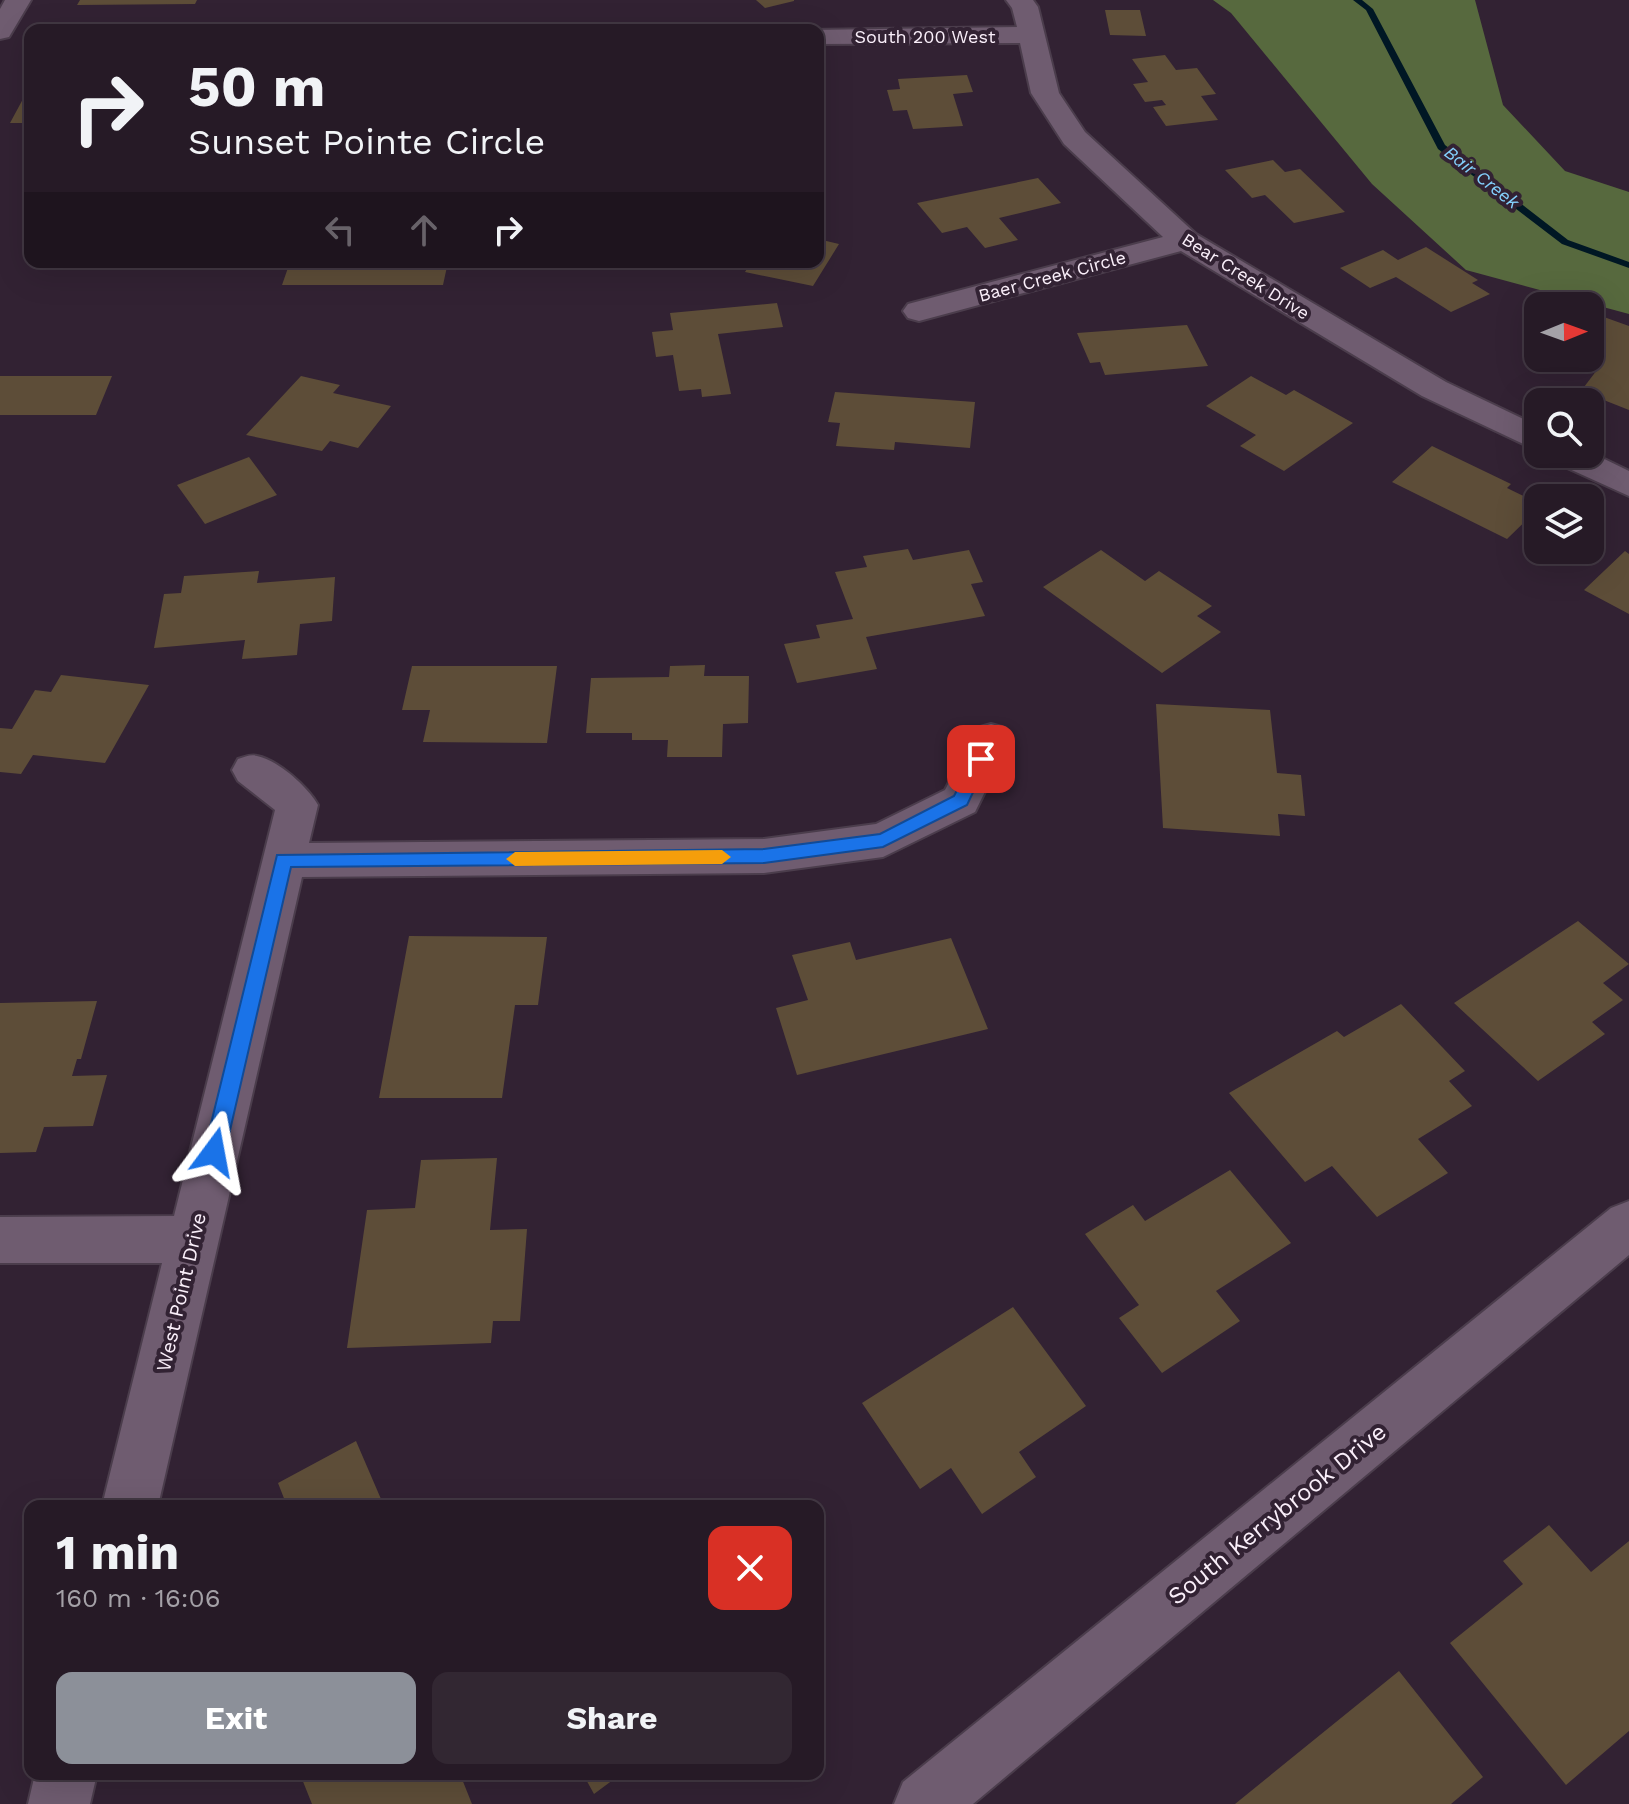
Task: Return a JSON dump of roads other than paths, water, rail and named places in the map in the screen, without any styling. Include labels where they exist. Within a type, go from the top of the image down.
[{"type":"street","points":[[0,31],[18,0]]},
{"type":"street","name":"Bear Creek Drive","points":[[1019,0],[1025,7],[1045,93],[1074,138],[1185,241],[1434,389],[1524,433]]},
{"type":"street","name":"South 200 West","points":[[824,36],[1031,35]]},
{"type":"street","points":[[0,41],[24,41]]},
{"type":"street","name":"Baer Creek Circle","points":[[919,311],[1185,241]]},
{"type":"street","points":[[1594,468],[1629,485]]},
{"type":"street","points":[[284,860],[764,856],[883,840],[960,801],[991,739]]},
{"type":"street","name":"West Point Drive","points":[[131,1500],[297,805],[253,770]]},
{"type":"street","name":"South Kerrybrook Drive","points":[[925,1804],[1629,1224]]},
{"type":"street","points":[[0,1240],[193,1239]]},
{"type":"street","points":[[59,1804],[65,1780]]},
{"type":"waterway","name":"Bair Creek","points":[[1357,0],[1369,9],[1441,147],[1565,242],[1629,265]]}]
